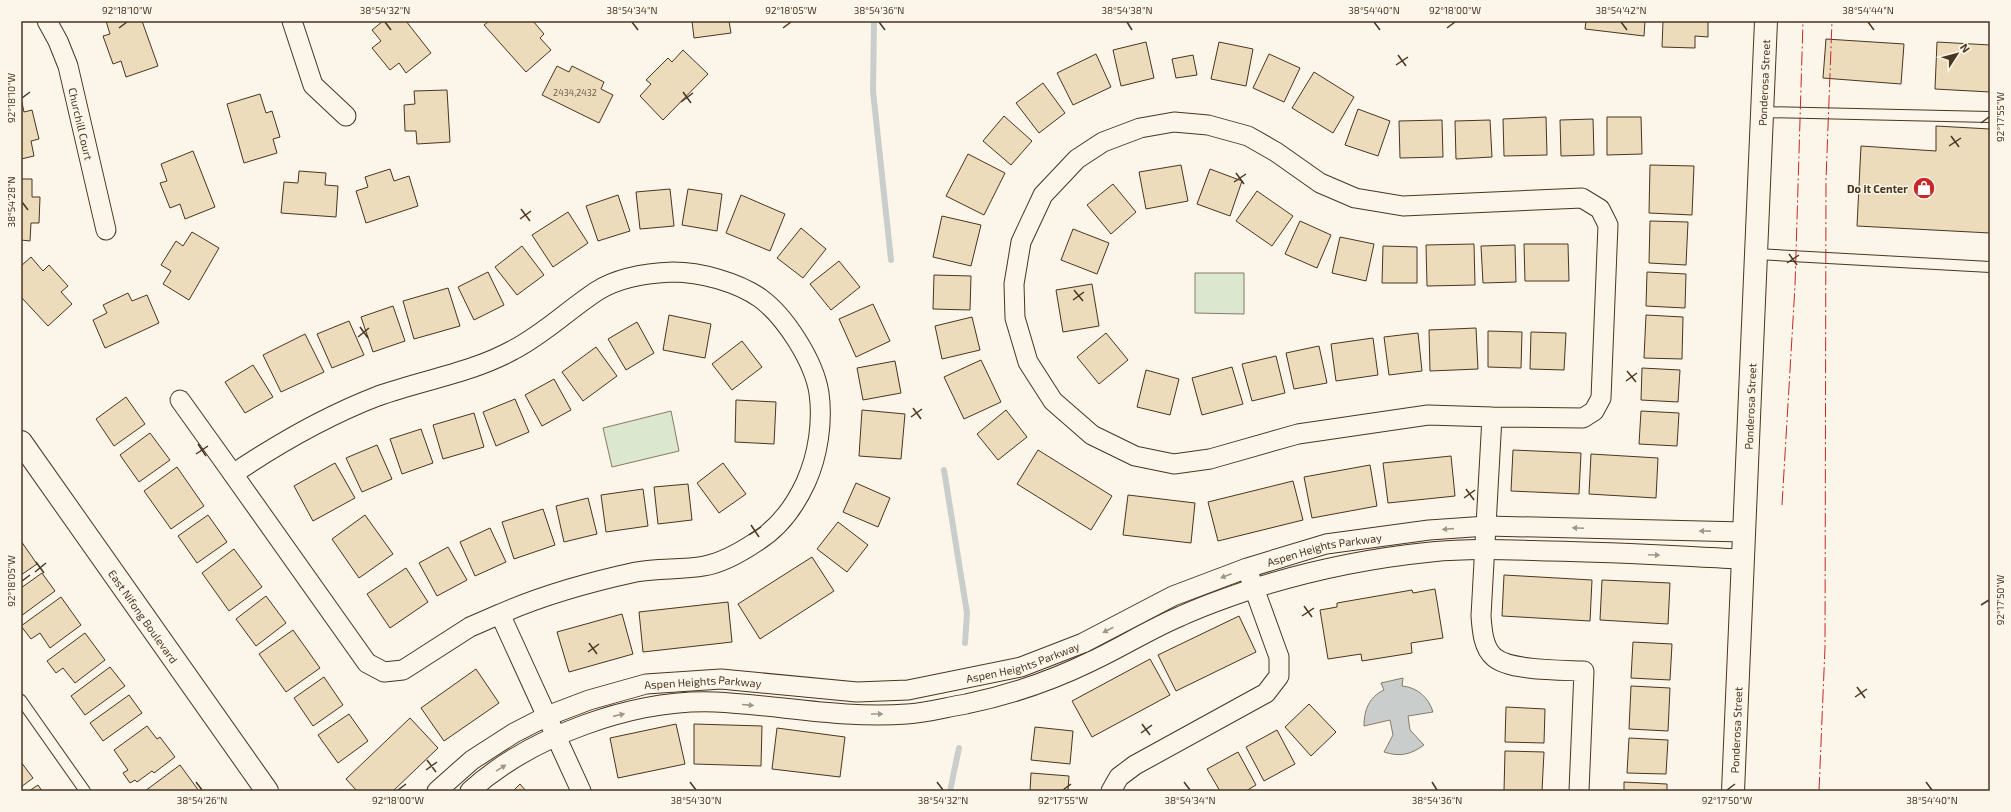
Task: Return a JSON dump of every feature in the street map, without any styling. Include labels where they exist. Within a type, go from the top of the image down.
[{"type":"street","name":"Churchill Court","points":[[47,21],[58,41],[68,66],[106,230]]},
{"type":"street","points":[[292,21],[312,85],[346,116]]},
{"type":"street","name":"Ponderosa Street","points":[[1733,791],[1766,21]]},
{"type":"street","points":[[1174,122],[1208,125],[1248,136],[1276,152],[1320,184],[1355,198],[1403,206],[1582,198],[1600,209],[1608,224],[1601,398],[1594,411],[1583,418],[1492,417],[1428,415],[1298,434],[1210,458],[1174,464],[1135,456],[1092,435],[1053,401],[1028,362],[1016,318],[1014,284],[1021,242],[1044,195],[1077,159],[1103,142],[1140,128],[1174,122]]},
{"type":"street","points":[[180,400],[367,663],[384,672],[403,670],[470,627],[534,599],[638,572],[706,566],[731,557],[759,541],[783,520],[798,498],[812,470],[820,437],[819,391],[804,351],[784,321],[759,298],[722,279],[676,272],[636,275],[598,290],[550,327],[513,350],[481,365],[379,396],[312,425],[265,452],[233,474]]},
{"type":"street","points":[[1492,417],[1486,549],[1481,616],[1483,636],[1493,656],[1509,665],[1584,671],[1579,791]]},
{"type":"street","name":"East Nifong Boulevard","points":[[21,442],[260,789]]},
{"type":"street","name":"Aspen Heights Parkway","points":[[437,791],[472,760],[514,733],[546,716],[589,700],[646,684],[721,680],[857,692],[908,690],[1021,667],[1083,643],[1173,596],[1247,568],[1326,544],[1429,530],[1487,526],[1744,532]]},
{"type":"street","name":"Aspen Heights Parkway","points":[[470,791],[484,778],[555,736],[596,720],[652,707],[712,702],[861,714],[909,714],[971,703],[1028,689],[1090,662],[1181,616],[1255,589],[1332,566],[1431,552],[1486,549],[1615,552],[1743,559]]},
{"type":"street","points":[[1111,791],[1119,776],[1135,765],[1266,693],[1279,676],[1279,657],[1247,568]]},
{"type":"street","points":[[500,614],[581,791]]},
{"type":"lane","points":[[1762,112],[1990,117]]},
{"type":"lane","points":[[1756,254],[1990,267]]},
{"type":"lane","points":[[21,700],[85,791]]},
{"type":"green space","points":[[1195,273],[1244,273],[1244,314],[1195,313]]},
{"type":"green space","points":[[671,411],[679,451],[612,467],[603,428]]},
{"type":"shaded area","points":[[1403,678],[1402,686],[1413,689],[1422,694],[1429,702],[1433,712],[1408,716],[1410,730],[1424,745],[1414,751],[1400,755],[1384,752],[1393,735],[1390,720],[1364,726],[1364,720],[1366,709],[1371,700],[1384,690],[1381,683]]},
{"type":"building","points":[[106,21],[142,21],[158,66],[126,77],[121,61],[113,64],[103,36],[110,34]]},
{"type":"building","points":[[383,21],[406,21],[431,53],[406,73],[399,63],[390,70],[372,48],[381,41],[372,30]]},
{"type":"building","points":[[489,21],[533,21],[544,34],[540,38],[551,50],[526,72],[484,25]]},
{"type":"building","points":[[692,21],[729,21],[731,33],[694,38]]},
{"type":"building","points":[[1586,21],[1645,21],[1644,36],[1585,29]]},
{"type":"building","points":[[1663,21],[1708,21],[1708,37],[1695,36],[1695,48],[1662,47]]},
{"type":"building","points":[[1826,39],[1904,44],[1901,84],[1823,78]]},
{"type":"building","points":[[1146,42],[1154,78],[1121,86],[1113,50]]},
{"type":"building","points":[[1219,42],[1253,49],[1246,86],[1211,79]]},
{"type":"building","points":[[1937,42],[1990,45],[1990,92],[1935,89]]},
{"type":"building","points":[[683,50],[708,74],[663,120],[640,96],[651,84],[646,80],[668,58],[672,62]]},
{"type":"building","points":[[1096,54],[1111,87],[1073,105],[1057,73]]},
{"type":"building","points":[[1269,54],[1300,68],[1284,102],[1253,88]]},
{"type":"building","points":[[1193,55],[1197,75],[1176,78],[1172,59]]},
{"type":"building","points":[[557,66],[569,72],[572,66],[604,82],[601,89],[613,95],[599,123],[542,95]]},
{"type":"building","points":[[1314,72],[1354,97],[1333,133],[1292,108]]},
{"type":"building","points":[[1043,83],[1065,113],[1039,133],[1016,103]]},
{"type":"building","points":[[447,90],[450,142],[417,144],[416,131],[405,131],[404,105],[415,104],[414,91]]},
{"type":"building","points":[[260,94],[266,113],[272,111],[280,137],[273,139],[277,153],[244,163],[227,104]]},
{"type":"building","points":[[21,98],[24,112],[32,110],[39,139],[31,141],[34,156],[21,159]]},
{"type":"building","points":[[1358,109],[1390,121],[1378,156],[1345,145]]},
{"type":"building","points":[[1004,116],[1032,141],[1011,165],[983,141]]},
{"type":"building","points":[[1546,117],[1547,155],[1504,156],[1503,119]]},
{"type":"building","points":[[1607,117],[1641,117],[1642,154],[1607,155]]},
{"type":"building","points":[[1593,119],[1594,155],[1561,156],[1560,120]]},
{"type":"building","points":[[1442,120],[1443,157],[1400,158],[1399,121]]},
{"type":"building","points":[[1490,120],[1492,157],[1456,159],[1455,121]]},
{"type":"building","name":"Do it Center","points":[[1936,126],[1990,129],[1990,233],[1857,226],[1861,146],[1936,151]]},
{"type":"building","points":[[193,151],[215,207],[185,219],[180,204],[170,208],[160,183],[167,181],[161,164]]},
{"type":"building","points":[[968,154],[1005,173],[984,215],[946,196]]},
{"type":"building","points":[[1181,165],[1188,201],[1146,209],[1139,172]]},
{"type":"building","points":[[1650,165],[1694,166],[1692,215],[1649,213]]},
{"type":"building","points":[[390,169],[394,181],[409,176],[418,206],[366,223],[356,191],[368,187],[365,177]]},
{"type":"building","points":[[1210,169],[1242,181],[1230,216],[1197,204]]},
{"type":"building","points":[[299,171],[326,173],[325,185],[338,186],[336,217],[281,213],[284,182],[298,183]]},
{"type":"building","points":[[21,179],[32,179],[32,197],[40,197],[39,223],[31,223],[30,241],[21,240]]},
{"type":"building","points":[[1113,184],[1136,212],[1111,234],[1087,205]]},
{"type":"building","points":[[670,189],[674,226],[640,229],[636,192]]},
{"type":"building","points":[[688,189],[722,194],[717,231],[682,225]]},
{"type":"building","points":[[1257,191],[1293,216],[1272,246],[1236,221]]},
{"type":"building","points":[[618,195],[630,231],[598,241],[586,206]]},
{"type":"building","points":[[741,195],[785,214],[770,251],[726,233]]},
{"type":"building","points":[[568,212],[588,243],[553,267],[532,235]]},
{"type":"building","points":[[942,216],[981,225],[971,266],[933,257]]},
{"type":"building","points":[[1300,221],[1331,235],[1317,268],[1285,254]]},
{"type":"building","points":[[1650,221],[1688,222],[1686,265],[1649,263]]},
{"type":"building","points":[[801,228],[826,249],[803,278],[777,258]]},
{"type":"building","points":[[1073,229],[1109,243],[1097,274],[1061,260]]},
{"type":"building","points":[[192,232],[219,248],[189,300],[163,284],[171,271],[161,265],[176,241],[183,246]]},
{"type":"building","points":[[1340,237],[1374,244],[1366,281],[1332,273]]},
{"type":"building","points":[[1474,244],[1475,285],[1427,286],[1426,245]]},
{"type":"building","points":[[1524,244],[1568,244],[1569,281],[1525,281]]},
{"type":"building","points":[[1515,245],[1516,282],[1483,283],[1481,246]]},
{"type":"building","points":[[522,246],[544,275],[517,295],[495,267]]},
{"type":"building","points":[[1383,246],[1417,247],[1417,283],[1382,283]]},
{"type":"building","points":[[31,257],[43,271],[49,265],[68,286],[61,292],[72,304],[48,326],[21,297],[21,266]]},
{"type":"building","points":[[839,261],[860,287],[831,310],[810,284]]},
{"type":"building","points":[[488,272],[504,305],[474,320],[458,287]]},
{"type":"building","points":[[1647,272],[1686,274],[1685,308],[1646,306]]},
{"type":"building","points":[[934,275],[971,276],[970,310],[933,309]]},
{"type":"building","points":[[1092,284],[1099,326],[1063,332],[1056,290]]},
{"type":"building","points":[[448,288],[460,326],[414,339],[403,301]]},
{"type":"building","points":[[128,293],[132,301],[147,295],[159,323],[105,348],[93,320],[107,313],[103,305]]},
{"type":"building","points":[[873,304],[890,341],[856,357],[839,319]]},
{"type":"building","points":[[393,306],[405,341],[373,352],[361,317]]},
{"type":"building","points":[[669,315],[711,324],[705,358],[663,350]]},
{"type":"building","points":[[1646,315],[1683,317],[1682,359],[1644,358]]},
{"type":"building","points":[[972,317],[980,350],[942,359],[935,326]]},
{"type":"building","points":[[349,321],[364,355],[332,368],[317,334]]},
{"type":"building","points":[[637,322],[654,353],[626,370],[608,339]]},
{"type":"building","points":[[1476,328],[1478,369],[1430,371],[1429,330]]},
{"type":"building","points":[[1488,331],[1522,332],[1521,368],[1488,367]]},
{"type":"building","points":[[1531,332],[1566,333],[1564,370],[1530,369]]},
{"type":"building","points":[[1106,333],[1128,360],[1099,384],[1077,357]]},
{"type":"building","points":[[1418,333],[1422,371],[1389,375],[1384,337]]},
{"type":"building","points":[[305,334],[324,372],[281,392],[263,355]]},
{"type":"building","points":[[1373,338],[1378,375],[1336,381],[1331,344]]},
{"type":"building","points":[[742,341],[762,367],[732,390],[712,364]]},
{"type":"building","points":[[1319,346],[1327,383],[1294,389],[1286,353]]},
{"type":"building","points":[[596,347],[617,376],[583,401],[562,372]]},
{"type":"building","points":[[1276,356],[1285,393],[1252,401],[1242,364]]},
{"type":"building","points":[[981,360],[1001,402],[964,419],[944,377]]},
{"type":"building","points":[[895,361],[901,393],[863,400],[857,368]]},
{"type":"building","points":[[253,365],[273,397],[245,413],[225,382]]},
{"type":"building","points":[[1232,367],[1243,404],[1202,415],[1192,378]]},
{"type":"building","points":[[1642,368],[1680,370],[1678,402],[1641,400]]},
{"type":"building","points":[[1146,370],[1179,379],[1170,415],[1137,407]]},
{"type":"building","points":[[554,379],[571,410],[542,426],[525,395]]},
{"type":"building","points":[[126,397],[145,424],[114,446],[96,419]]},
{"type":"building","points":[[515,399],[529,432],[496,446],[483,412]]},
{"type":"building","points":[[736,400],[776,402],[774,444],[735,442]]},
{"type":"building","points":[[862,410],[905,414],[901,459],[859,456]]},
{"type":"building","points":[[1006,410],[1027,437],[998,460],[977,434]]},
{"type":"building","points":[[1641,411],[1679,413],[1677,446],[1639,444]]},
{"type":"building","points":[[474,413],[484,447],[443,459],[433,425]]},
{"type":"building","points":[[421,429],[433,463],[402,474],[390,439]]},
{"type":"building","points":[[150,433],[170,460],[139,482],[120,455]]},
{"type":"building","points":[[377,445],[392,479],[362,492],[346,458]]},
{"type":"building","points":[[1038,450],[1112,496],[1091,530],[1017,484]]},
{"type":"building","points":[[1513,450],[1581,453],[1579,494],[1511,491]]},
{"type":"building","points":[[1591,454],[1658,458],[1656,498],[1589,494]]},
{"type":"building","points":[[1451,456],[1455,496],[1388,503],[1383,463]]},
{"type":"building","points":[[335,463],[355,498],[313,521],[294,486]]},
{"type":"building","points":[[723,463],[746,494],[719,513],[697,483]]},
{"type":"building","points":[[1370,465],[1377,506],[1312,518],[1304,477]]},
{"type":"building","points":[[177,467],[204,506],[171,529],[144,491]]},
{"type":"building","points":[[1293,481],[1303,520],[1218,541],[1208,502]]},
{"type":"building","points":[[856,483],[890,498],[878,527],[843,512]]},
{"type":"building","points":[[688,484],[692,520],[658,524],[654,487]]},
{"type":"building","points":[[643,489],[648,526],[606,532],[601,495]]},
{"type":"building","points":[[1128,495],[1195,503],[1191,543],[1123,535]]},
{"type":"building","points":[[588,498],[597,534],[564,542],[556,506]]},
{"type":"building","points":[[543,509],[555,545],[514,559],[502,522]]},
{"type":"building","points":[[208,515],[227,542],[197,563],[178,536]]},
{"type":"building","points":[[365,515],[393,554],[359,578],[332,539]]},
{"type":"building","points":[[838,522],[868,545],[847,572],[817,549]]},
{"type":"building","points":[[490,528],[506,562],[475,576],[460,542]]},
{"type":"building","points":[[21,541],[37,564],[21,575]]},
{"type":"building","points":[[448,547],[467,580],[437,596],[419,563]]},
{"type":"building","points":[[234,549],[262,587],[229,611],[202,573]]},
{"type":"building","points":[[812,557],[834,591],[760,639],[738,604]]},
{"type":"building","points":[[406,568],[428,602],[390,628],[367,594]]},
{"type":"building","points":[[42,573],[55,591],[21,616],[21,588]]},
{"type":"building","points":[[1504,575],[1592,580],[1590,621],[1502,616]]},
{"type":"building","points":[[1602,580],[1670,583],[1668,624],[1600,620]]},
{"type":"building","points":[[1435,589],[1443,638],[1411,643],[1412,653],[1362,661],[1361,654],[1328,659],[1320,610],[1337,607],[1337,603],[1412,590],[1413,593]]},
{"type":"building","points":[[266,596],[286,623],[256,646],[236,619]]},
{"type":"building","points":[[61,597],[81,625],[50,648],[40,633],[31,639],[21,626]]},
{"type":"building","points":[[728,602],[732,642],[643,652],[639,612]]},
{"type":"building","points":[[622,614],[633,654],[569,672],[557,632]]},
{"type":"building","points":[[1239,616],[1256,652],[1176,691],[1158,655]]},
{"type":"building","points":[[293,630],[320,668],[286,692],[259,654]]},
{"type":"building","points":[[85,633],[105,660],[75,683],[63,668],[56,673],[47,661]]},
{"type":"building","points":[[1633,642],[1672,644],[1670,680],[1631,678]]},
{"type":"building","points":[[1150,659],[1170,695],[1092,737],[1072,701]]},
{"type":"building","points":[[110,667],[125,686],[85,715],[71,696]]},
{"type":"building","points":[[476,669],[499,703],[444,741],[421,708]]},
{"type":"building","points":[[324,677],[343,705],[313,726],[294,698]]},
{"type":"building","points":[[1631,686],[1670,688],[1668,731],[1629,729]]},
{"type":"building","points":[[129,695],[142,713],[103,741],[90,723]]},
{"type":"building","points":[[1309,704],[1336,732],[1311,756],[1285,727]]},
{"type":"building","points":[[1506,707],[1545,709],[1544,743],[1505,742]]},
{"type":"building","points":[[349,714],[368,741],[338,763],[318,735]]},
{"type":"building","points":[[410,718],[438,748],[393,791],[357,791],[346,779]]},
{"type":"building","points":[[676,724],[685,764],[618,778],[610,738]]},
{"type":"building","points":[[694,724],[762,726],[761,766],[694,764]]},
{"type":"building","points":[[147,726],[157,739],[160,737],[175,757],[154,773],[152,771],[137,782],[135,780],[130,783],[123,773],[128,770],[114,750]]},
{"type":"building","points":[[1035,727],[1073,731],[1070,764],[1031,760]]},
{"type":"building","points":[[777,728],[845,737],[840,777],[772,769]]},
{"type":"building","points":[[1277,730],[1295,764],[1264,781],[1246,747]]},
{"type":"building","points":[[1629,738],[1668,740],[1666,774],[1627,773]]},
{"type":"building","points":[[1505,751],[1544,752],[1542,791],[1504,791]]},
{"type":"building","points":[[1238,752],[1256,785],[1246,791],[1220,791],[1207,769]]},
{"type":"building","points":[[21,762],[33,778],[21,787]]},
{"type":"building","points":[[180,765],[199,791],[145,791]]},
{"type":"building","points":[[1031,773],[1069,776],[1068,791],[1030,791]]},
{"type":"building","points":[[1624,782],[1667,784],[1667,791],[1624,791]]},
{"type":"building","points":[[520,784],[526,791],[513,791]]},
{"type":"building","points":[[38,785],[42,791],[29,791]]},
{"type":"waterway","points":[[874,21],[873,91],[891,260]]},
{"type":"waterway","points":[[944,470],[967,613],[965,643]]},
{"type":"waterway","points":[[950,791],[959,748]]},
{"type":"power","points":[[1782,505],[1795,286],[1803,21]]},
{"type":"power","points":[[1819,791],[1825,647],[1826,180],[1832,21]]},
{"type":"place","name":"Do it Center","points":[[1924,188]]}]
